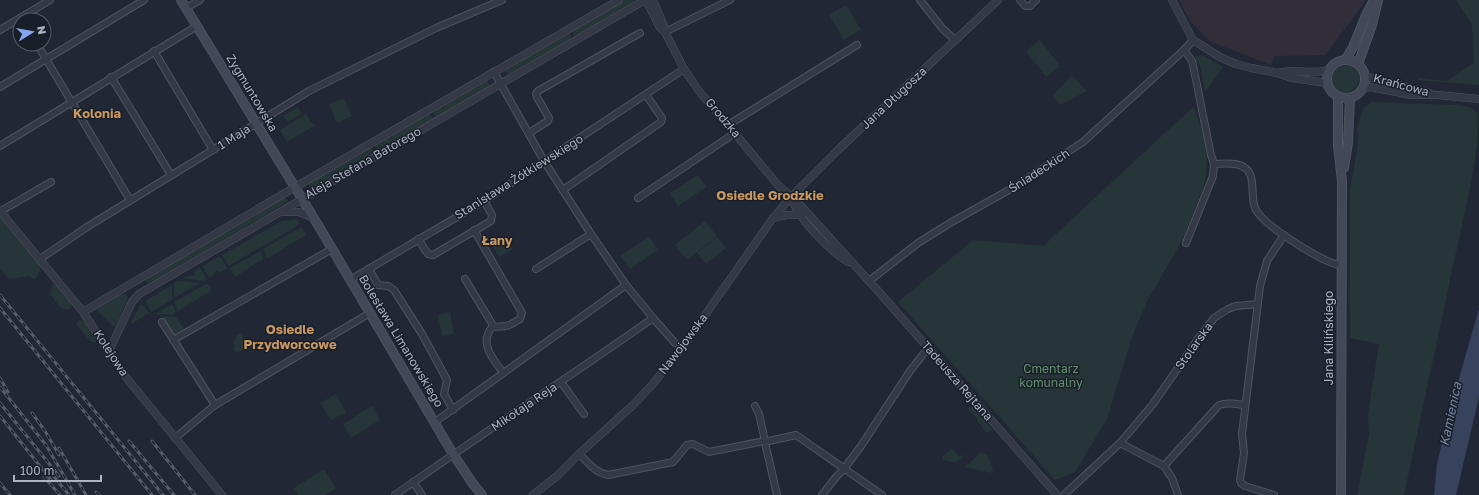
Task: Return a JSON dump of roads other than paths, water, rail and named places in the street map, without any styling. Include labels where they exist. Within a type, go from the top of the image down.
[{"type":"main road","name":"Zygmuntowska","points":[[181,0],[302,198]]},
{"type":"main road","points":[[1346,59],[1374,0]]},
{"type":"main road","points":[[1358,64],[1372,25],[1378,0]]},
{"type":"main road","points":[[1346,59],[1358,64],[1365,76],[1363,88],[1356,95],[1350,98],[1338,97],[1333,94],[1327,83],[1326,77],[1328,70],[1335,62],[1346,59]]},
{"type":"main road","name":"Jana Kilińskiego","points":[[1338,97],[1338,146],[1342,181],[1341,495]]},
{"type":"main road","name":"Jana Kilińskiego","points":[[1342,181],[1348,143],[1350,98]]},
{"type":"main road","name":"Bolesława Limanowskiego","points":[[302,198],[453,454],[472,484],[482,495]]},
{"type":"street","points":[[32,12],[50,0]]},
{"type":"street","points":[[0,87],[144,0]]},
{"type":"street","points":[[186,8],[200,0]]},
{"type":"street","name":"1 Maja","points":[[40,259],[130,200],[309,91],[436,28],[502,0]]},
{"type":"street","name":"Aleja Stefana Batorego","points":[[83,312],[295,187],[619,0]]},
{"type":"street","name":"Aleja Stefana Batorego","points":[[109,351],[132,302],[139,294],[302,198],[646,0]]},
{"type":"street","name":"Grodzka","points":[[646,0],[660,28],[665,32]]},
{"type":"street","name":"Grodzka","points":[[653,0],[665,32],[684,69],[699,91],[778,184],[791,197]]},
{"type":"street","points":[[665,32],[730,0]]},
{"type":"street","points":[[920,0],[942,28],[955,40]]},
{"type":"street","name":"Jana Długosza","points":[[791,197],[998,0]]},
{"type":"street","points":[[1020,0],[1025,6],[1030,6],[1036,0]]},
{"type":"street","points":[[1172,0],[1193,40],[1220,57],[1236,64],[1277,73],[1292,78],[1327,83]]},
{"type":"street","points":[[0,30],[12,24]]},
{"type":"street","points":[[0,146],[197,26]]},
{"type":"street","points":[[529,133],[548,121],[549,118],[537,98],[536,94],[538,91],[640,33]]},
{"type":"street","name":"Śniadeckich","points":[[869,282],[922,241],[950,223],[1016,186],[1083,142],[1184,50],[1193,40]]},
{"type":"street","points":[[728,125],[857,45]]},
{"type":"street","points":[[1184,50],[1192,61],[1214,164],[1213,176],[1186,243]]},
{"type":"street","points":[[154,51],[213,150]]},
{"type":"street","points":[[42,52],[130,200]]},
{"type":"street","name":"Stanisława Żółkiewskiego","points":[[350,280],[484,201],[684,69]]},
{"type":"street","points":[[1277,73],[1285,70],[1321,72],[1328,70]]},
{"type":"street","points":[[494,72],[544,162],[591,234],[626,285],[675,343]]},
{"type":"street","name":"Krańcowa","points":[[1365,76],[1438,95]]},
{"type":"street","points":[[111,77],[172,175]]},
{"type":"street","name":"Krańcowa","points":[[1363,88],[1371,87],[1411,95],[1438,95],[1479,99]]},
{"type":"street","points":[[563,190],[661,122],[662,118],[646,95]]},
{"type":"street","points":[[638,198],[735,133]]},
{"type":"street","points":[[1214,164],[1230,163],[1241,165],[1251,176],[1254,205],[1257,213],[1284,235],[1315,255],[1335,264],[1341,265]]},
{"type":"street","points":[[0,211],[51,182]]},
{"type":"street","name":"Tadeusza Rejtana","points":[[791,197],[796,209],[823,241],[837,255],[856,268]]},
{"type":"street","name":"Tadeusza Rejtana","points":[[791,197],[928,348],[1057,495]]},
{"type":"street","name":"Nawojowska","points":[[533,495],[557,476],[633,405],[652,385],[684,345],[774,218],[791,197]]},
{"type":"street","points":[[418,239],[428,254],[433,255],[491,220],[492,215],[484,201]]},
{"type":"street","name":"Kolejowa","points":[[0,211],[83,312],[125,376],[222,495]]},
{"type":"street","points":[[278,212],[298,212],[314,218]]},
{"type":"street","points":[[774,218],[787,215],[801,215]]},
{"type":"street","points":[[474,230],[522,313],[520,319],[513,323],[505,326],[494,326],[491,328],[486,343],[487,348],[503,373]]},
{"type":"street","points":[[536,269],[591,234]]},
{"type":"street","points":[[1274,495],[1245,486],[1240,480],[1244,453],[1242,434],[1260,286],[1267,261],[1284,235]]},
{"type":"street","points":[[173,340],[332,250]]},
{"type":"street","points":[[369,269],[378,285],[388,286],[394,290],[422,334],[447,380],[444,394],[453,410]]},
{"type":"street","points":[[465,279],[494,326]]},
{"type":"street","points":[[435,422],[626,285]]},
{"type":"street","name":"Stolarska","points":[[1064,495],[1120,443],[1153,404],[1214,318],[1236,306],[1258,304]]},
{"type":"street","points":[[175,438],[215,405],[370,313]]},
{"type":"street","name":"Mikołaja Reja","points":[[395,495],[653,318]]},
{"type":"street","points":[[162,322],[215,405]]},
{"type":"street","points":[[822,495],[844,469],[874,427],[910,371],[928,348]]},
{"type":"street","points":[[561,382],[584,414]]},
{"type":"street","points":[[1164,466],[1218,405],[1230,403],[1245,405]]},
{"type":"street","points":[[579,454],[594,469],[601,474],[608,475],[673,462],[687,446],[693,444],[709,452],[765,441],[759,414],[755,406]]},
{"type":"street","points":[[769,441],[796,436],[882,495]]},
{"type":"street","points":[[1120,443],[1164,466],[1172,478],[1178,495]]},
{"type":"street","points":[[766,447],[777,495]]},
{"type":"street","name":"Nawojowska","points":[[542,495],[557,476]]},
{"type":"street","points":[[413,482],[422,495]]},
{"type":"water","name":"Kamienica","points":[[1479,309],[1479,397],[1456,495],[1434,495],[1437,464],[1449,413]]},
{"type":"railway","points":[[0,295],[163,495]]},
{"type":"railway","points":[[0,308],[152,495]]},
{"type":"railway","points":[[0,378],[8,392]]},
{"type":"railway","points":[[0,387],[46,445],[75,495]]},
{"type":"railway","points":[[0,403],[59,476]]},
{"type":"railway","points":[[32,413],[45,431],[59,455]]},
{"type":"railway","points":[[0,416],[51,480]]},
{"type":"railway","points":[[129,441],[174,495]]},
{"type":"railway","points":[[152,441],[195,495]]},
{"type":"railway","points":[[59,448],[86,495]]},
{"type":"railway","points":[[51,473],[69,495]]},
{"type":"railway","points":[[44,477],[60,495]]},
{"type":"railway","points":[[0,483],[10,495]]},
{"type":"railway","points":[[96,492],[99,495]]},
{"type":"district","name":"Kolonia","points":[[97,113]]},
{"type":"district","name":"Osiedle Grodzkie","points":[[770,195]]},
{"type":"district","name":"Łany","points":[[497,240]]},
{"type":"district","name":"Osiedle Przydworcowe","points":[[290,336]]},
{"type":"park label","name":"Cmentarz komunalny","points":[[1051,376]]}]
